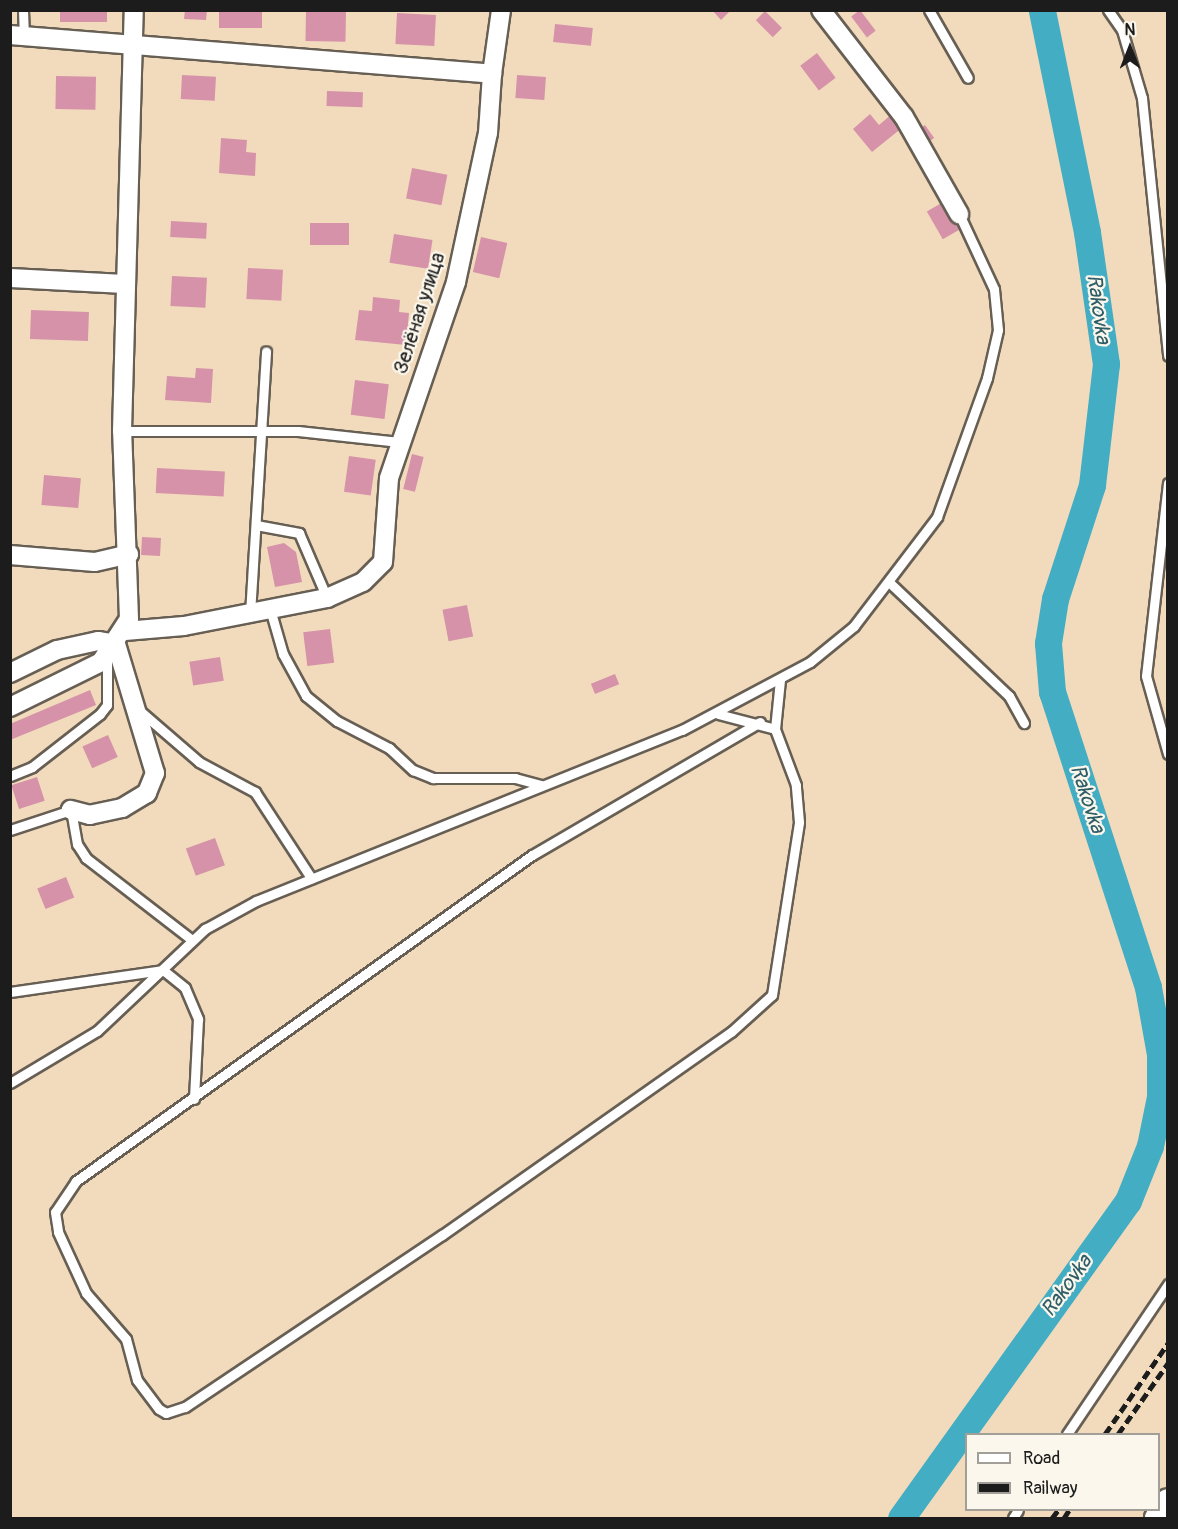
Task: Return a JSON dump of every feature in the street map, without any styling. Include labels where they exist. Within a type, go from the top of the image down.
[{"type":"main road","points":[[1157,1518],[1167,1501]]},
{"type":"street","points":[[10,707],[116,643],[130,607],[122,431],[134,10]]},
{"type":"street","name":"Зелёная улица","points":[[327,598],[363,582],[383,562],[389,478],[399,442],[456,282],[488,133],[492,74],[501,10]]},
{"type":"street","points":[[821,10],[904,117],[959,214]]},
{"type":"street","points":[[17,35],[492,74]]},
{"type":"street","points":[[10,278],[125,284]]},
{"type":"street","points":[[10,555],[95,562],[129,554]]},
{"type":"street","points":[[10,673],[57,650],[98,642],[116,643],[270,608],[327,598]]},
{"type":"street","points":[[71,810],[106,812],[147,793],[155,762],[116,643]]},
{"type":"lane","points":[[17,35],[23,10]]},
{"type":"lane","points":[[929,10],[968,78]]},
{"type":"lane","points":[[1108,10],[1122,30],[1142,98],[1167,356]]},
{"type":"lane","points":[[10,1083],[97,1031],[192,940],[256,901],[718,714],[780,680],[854,626],[891,584],[937,517],[995,347],[994,289],[959,214]]},
{"type":"lane","points":[[250,614],[256,525],[258,432],[266,351]]},
{"type":"lane","points":[[122,431],[258,432],[399,442]]},
{"type":"lane","points":[[1167,483],[1146,676],[1167,754]]},
{"type":"lane","points":[[256,525],[298,533],[327,598]]},
{"type":"lane","points":[[891,584],[1009,696],[1024,723]]},
{"type":"lane","points":[[270,608],[283,654],[306,696],[337,721],[389,748],[422,776],[515,778],[541,785]]},
{"type":"lane","points":[[10,776],[32,767],[100,714],[107,705],[116,643]]},
{"type":"lane","points":[[760,722],[532,855],[194,1099],[139,1132],[76,1181],[55,1212],[66,1253],[86,1293],[120,1330],[137,1380],[166,1413],[185,1407],[442,1235],[764,1005],[772,995],[799,822],[796,785],[775,729],[780,680]]},
{"type":"lane","points":[[138,710],[199,762],[255,792],[311,878]]},
{"type":"lane","points":[[718,714],[760,722],[775,729]]},
{"type":"lane","points":[[10,830],[71,810],[77,844],[86,858],[192,940]]},
{"type":"lane","points":[[10,992],[163,970],[185,988],[198,1019],[194,1099]]},
{"type":"lane","points":[[1068,1433],[1167,1284]]},
{"type":"building","points":[[60,10],[107,10],[107,22],[60,22]]},
{"type":"building","points":[[185,10],[207,10],[206,20],[184,19]]},
{"type":"building","points":[[219,10],[262,10],[262,28],[219,28]]},
{"type":"building","points":[[306,10],[346,11],[345,42],[305,41]]},
{"type":"building","points":[[712,10],[731,10],[721,20]]},
{"type":"building","points":[[860,10],[876,31],[867,37],[851,17]]},
{"type":"building","points":[[765,11],[782,28],[773,37],[756,20]]},
{"type":"building","points":[[397,13],[436,15],[434,46],[395,44]]},
{"type":"building","points":[[555,24],[593,28],[591,46],[553,42]]},
{"type":"building","points":[[817,53],[836,78],[819,90],[800,66]]},
{"type":"building","points":[[182,75],[216,77],[215,101],[181,99]]},
{"type":"building","points":[[517,75],[546,77],[544,100],[515,98]]},
{"type":"building","points":[[56,76],[96,77],[95,110],[55,109]]},
{"type":"building","points":[[327,91],[363,92],[362,107],[326,106]]},
{"type":"building","points":[[870,114],[879,125],[892,114],[903,127],[872,152],[853,129]]},
{"type":"building","points":[[925,125],[934,138],[927,143],[918,130]]},
{"type":"building","points":[[221,138],[247,140],[246,152],[256,153],[255,176],[219,173]]},
{"type":"building","points":[[412,168],[447,175],[441,205],[406,198]]},
{"type":"building","points":[[945,201],[961,229],[943,239],[927,212]]},
{"type":"building","points":[[171,221],[207,223],[206,239],[170,237]]},
{"type":"building","points":[[310,223],[349,223],[349,245],[310,245]]},
{"type":"building","points":[[394,234],[433,240],[428,269],[389,263]]},
{"type":"building","points":[[481,237],[507,243],[499,278],[473,272]]},
{"type":"building","points":[[248,268],[283,270],[281,301],[246,299]]},
{"type":"building","points":[[172,276],[207,278],[205,308],[170,306]]},
{"type":"building","points":[[373,297],[400,300],[399,312],[409,313],[406,345],[355,340],[359,310],[372,311]]},
{"type":"building","points":[[31,310],[89,312],[88,341],[30,339]]},
{"type":"building","points":[[196,368],[213,369],[211,403],[165,400],[167,376],[195,378]]},
{"type":"building","points":[[355,380],[389,384],[384,419],[351,415]]},
{"type":"building","points":[[412,454],[424,457],[415,492],[403,489]]},
{"type":"building","points":[[349,456],[376,460],[371,495],[344,492]]},
{"type":"building","points":[[157,468],[225,472],[224,497],[156,493]]},
{"type":"building","points":[[44,475],[81,478],[78,508],[41,505]]},
{"type":"building","points":[[142,537],[161,538],[160,556],[141,555]]},
{"type":"building","points":[[284,543],[296,552],[302,582],[275,587],[267,547]]},
{"type":"building","points":[[467,605],[473,636],[449,641],[442,610]]},
{"type":"building","points":[[330,629],[334,663],[307,666],[303,632]]},
{"type":"building","points":[[220,657],[224,681],[193,686],[189,662]]},
{"type":"building","points":[[615,674],[619,684],[595,694],[591,684]]},
{"type":"building","points":[[90,690],[96,705],[10,740],[10,724]]},
{"type":"building","points":[[108,735],[118,757],[92,768],[82,746]]},
{"type":"building","points":[[37,777],[45,801],[19,809],[11,785]]},
{"type":"building","points":[[215,838],[225,865],[196,876],[186,849]]},
{"type":"building","points":[[66,877],[74,897],[45,909],[37,889]]},
{"type":"waterway","name":"Rakovka","points":[[901,1518],[1128,1201],[1150,1146],[1160,1097],[1160,1054],[1148,987],[1052,692],[1048,643],[1055,599],[1092,485],[1106,364],[1087,232],[1042,10]]},
{"type":"railway","points":[[1106,1433],[1168,1343]]},
{"type":"railway","points":[[1119,1433],[1168,1363]]},
{"type":"railway","points":[[1052,1518],[1057,1511]]},
{"type":"railway","points":[[1064,1518],[1068,1511]]}]
